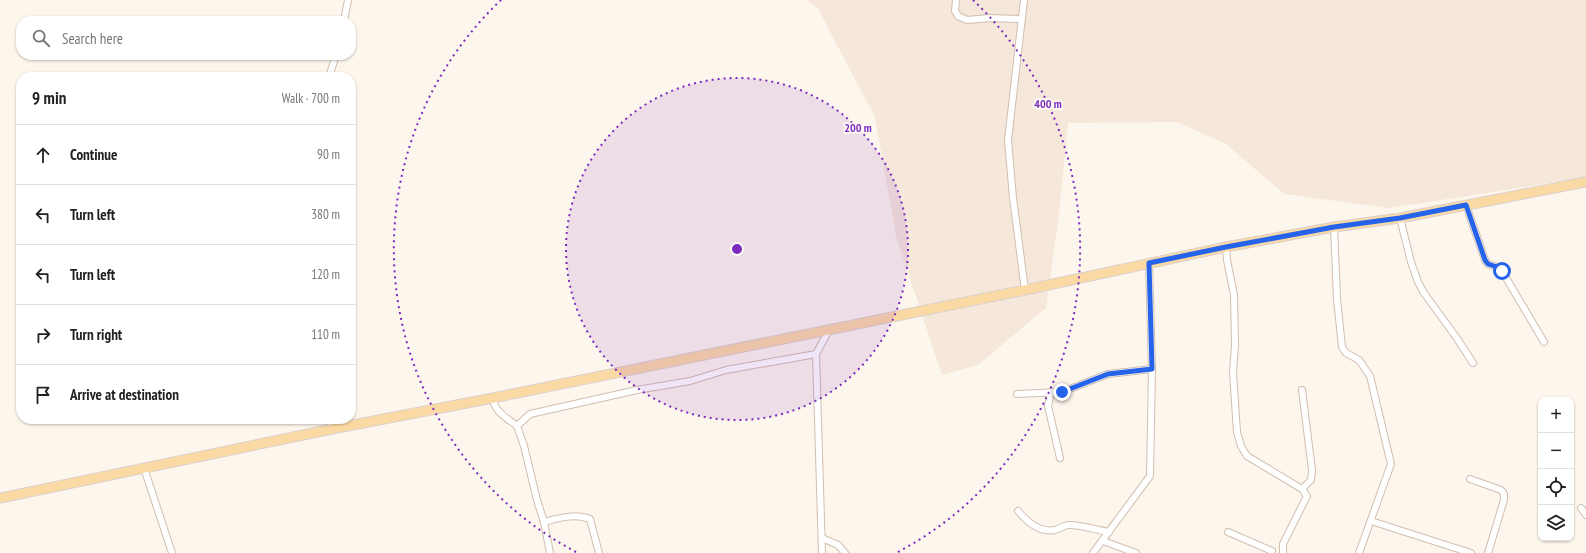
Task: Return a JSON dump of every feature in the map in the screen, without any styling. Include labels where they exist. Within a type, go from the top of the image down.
[{"type":"main road","points":[[0,498],[332,429],[1025,290],[1226,247],[1334,227],[1400,218],[1586,182]]},
{"type":"street","points":[[345,16],[348,0]]},
{"type":"street","points":[[956,0],[955,11],[958,16],[967,20],[989,18],[1022,19]]},
{"type":"street","points":[[1024,0],[1008,140],[1013,198],[1025,290]]},
{"type":"street","points":[[331,72],[334,60]]},
{"type":"street","points":[[1466,205],[1485,260],[1488,264],[1497,267],[1502,271],[1544,342]]},
{"type":"street","points":[[1400,218],[1411,262],[1418,282],[1424,293],[1473,363]]},
{"type":"street","points":[[1334,227],[1337,299],[1342,347],[1346,353],[1359,360],[1370,376],[1383,436],[1390,460],[1390,468],[1359,553]]},
{"type":"street","points":[[1226,247],[1234,295],[1235,345],[1233,372],[1237,432],[1241,446],[1248,456],[1302,489],[1307,496],[1283,550],[1271,552],[1228,532]]},
{"type":"street","points":[[1094,553],[1150,476],[1152,369],[1149,263]]},
{"type":"street","points":[[822,553],[816,354],[829,330]]},
{"type":"street","points":[[517,426],[530,414],[637,390],[690,381],[726,370],[816,354]]},
{"type":"street","points":[[1017,394],[1068,391],[1108,374],[1152,369]]},
{"type":"street","points":[[1302,390],[1312,470],[1311,480],[1302,489]]},
{"type":"street","points":[[1051,392],[1048,406],[1060,458]]},
{"type":"street","points":[[492,398],[493,404],[497,410],[517,426],[524,446],[544,522],[550,553]]},
{"type":"street","points":[[330,424],[332,429]]},
{"type":"street","points":[[144,468],[172,553]]},
{"type":"street","points":[[1470,479],[1500,490],[1504,494],[1504,500],[1488,553]]},
{"type":"street","points":[[1581,508],[1586,516]]},
{"type":"street","points":[[1018,510],[1026,521],[1039,528],[1055,530],[1069,525],[1109,532]]},
{"type":"street","points":[[544,522],[569,516],[584,516],[590,519],[600,553]]},
{"type":"street","points":[[1371,521],[1471,553]]},
{"type":"street","points":[[822,538],[838,545],[845,553]]},
{"type":"street","points":[[1103,541],[1136,553]]},
{"type":"shaded area","points":[[807,0],[1586,0],[1586,176],[1578,179],[1389,208],[1284,194],[1226,144],[1177,122],[1068,123],[1059,214],[1046,308],[978,365],[942,375],[896,236],[875,117],[818,9]]},
{"type":"route","points":[[1062,392],[1068,391],[1100,376],[1152,369],[1149,263],[1334,227],[1400,218],[1466,205],[1485,260],[1488,264],[1497,267],[1502,271]]}]
